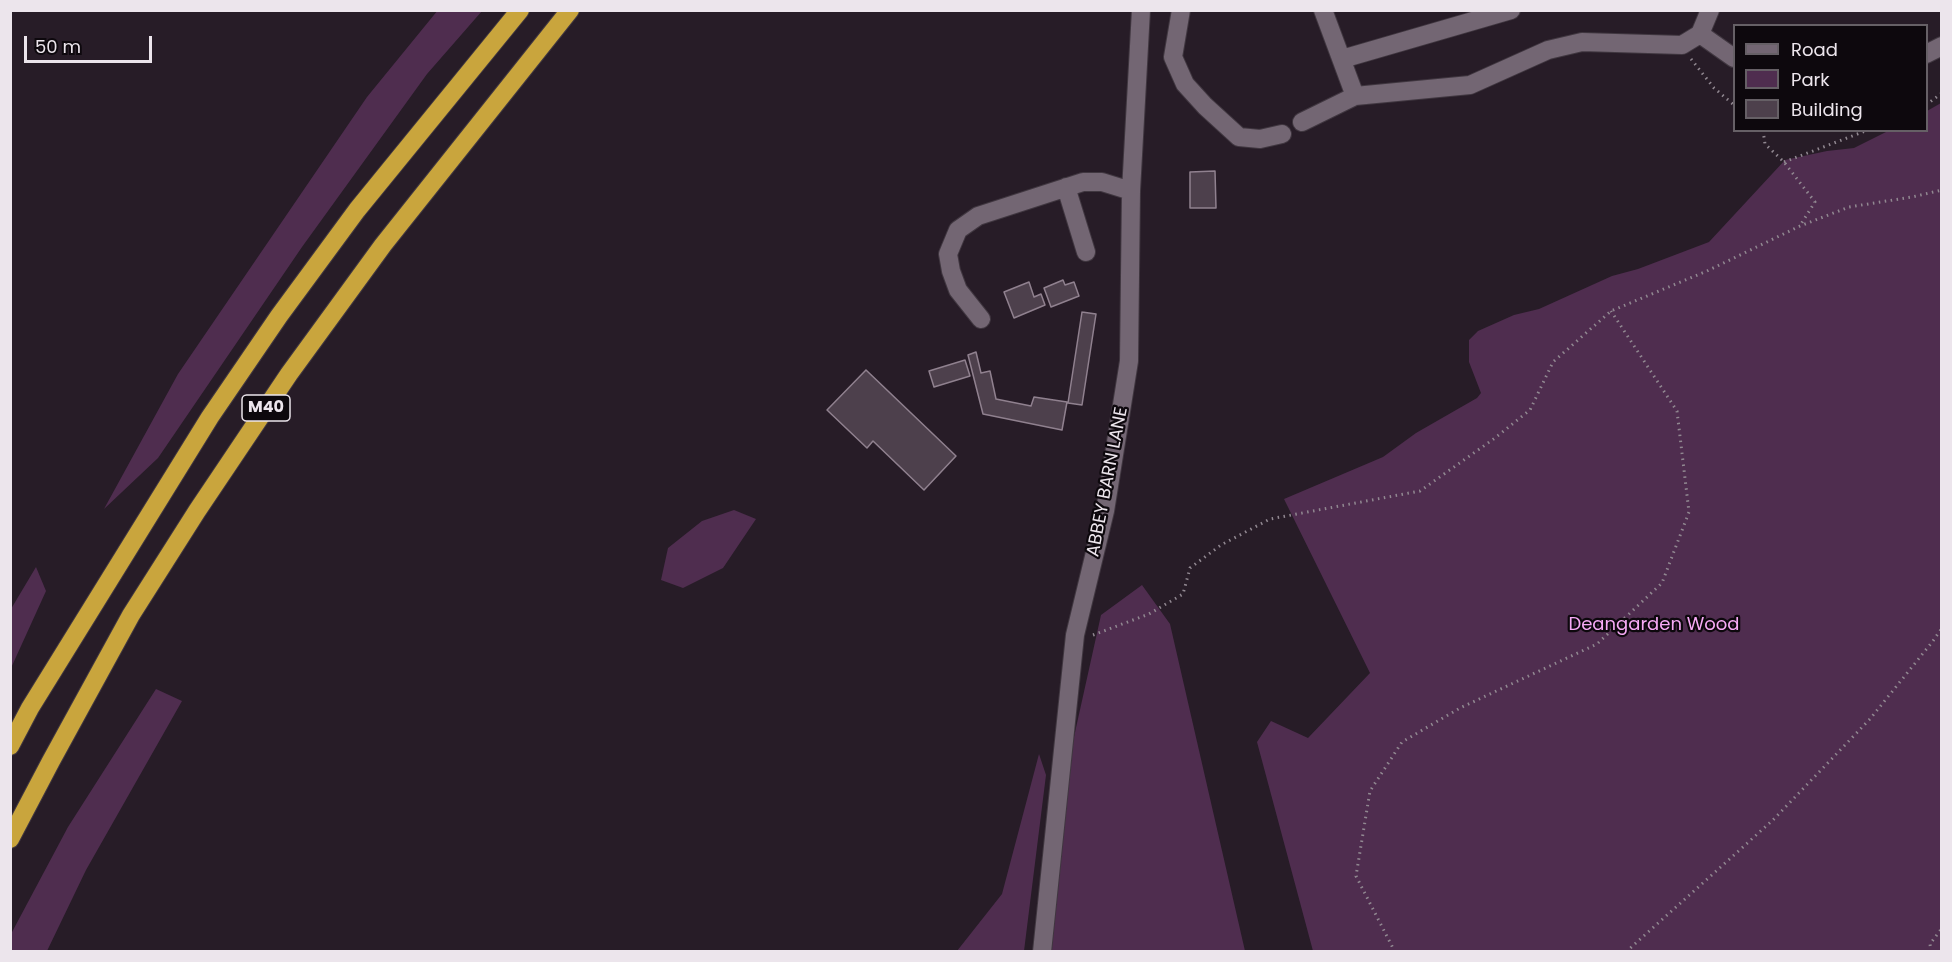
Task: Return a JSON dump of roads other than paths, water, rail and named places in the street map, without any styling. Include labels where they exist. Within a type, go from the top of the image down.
[{"type":"highway","name":"M40","points":[[10,746],[30,708],[210,417],[279,316],[357,210],[520,10]]},
{"type":"highway","name":"M40","points":[[10,839],[130,615],[216,481],[289,374],[384,245],[570,10]]},
{"type":"street","name":"ABBEY BARN LANE","points":[[1042,951],[1075,635],[1105,511],[1130,361],[1131,191],[1141,10]]},
{"type":"street","points":[[1181,10],[1173,57],[1185,84],[1239,137],[1260,139],[1282,134]]},
{"type":"street","points":[[1323,10],[1355,96]]},
{"type":"street","points":[[1342,59],[1511,10]]},
{"type":"street","points":[[1302,122],[1355,96],[1470,85],[1548,50],[1582,42],[1682,45],[1700,34],[1710,10]]},
{"type":"street","points":[[1700,34],[1733,57]]},
{"type":"street","points":[[981,319],[958,290],[951,271],[948,254],[958,230],[978,216],[1083,182],[1102,182],[1131,191]]},
{"type":"street","points":[[1066,187],[1086,252]]},
{"type":"park label","name":"Deangarden Wood","points":[[1654,625]]}]
